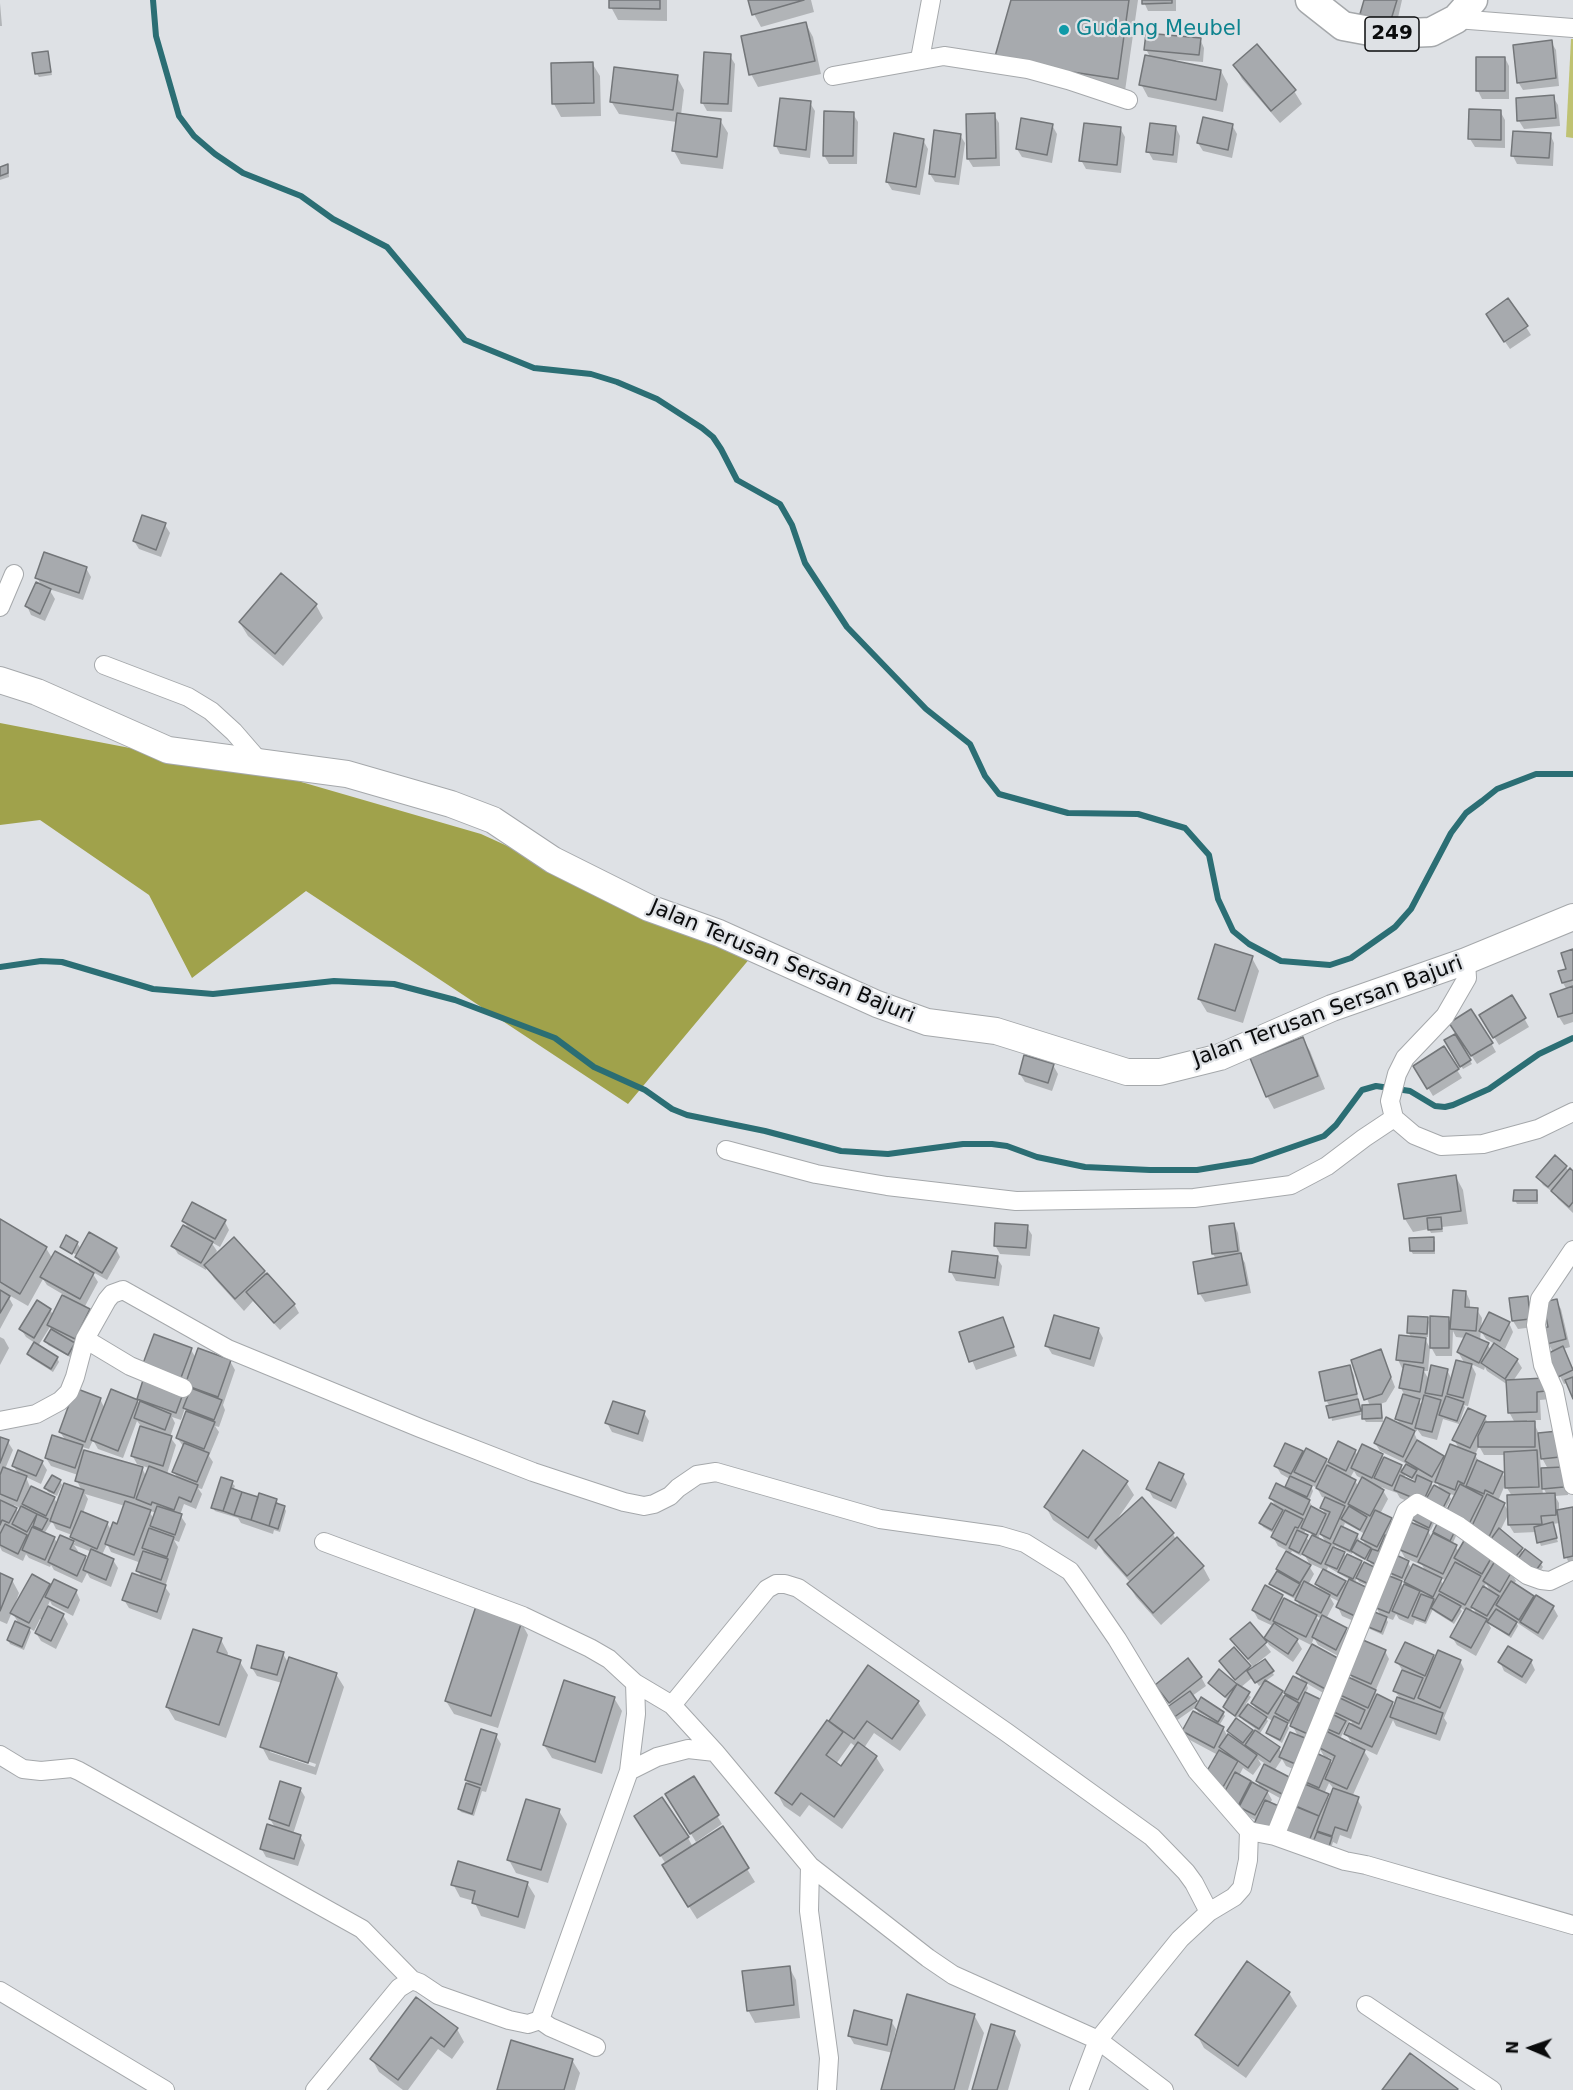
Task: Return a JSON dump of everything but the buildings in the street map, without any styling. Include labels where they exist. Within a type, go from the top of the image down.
[{"type":"main road","name":"249","points":[[1310,0],[1343,26],[1386,34],[1431,32],[1465,10]]},
{"type":"main road","name":"Jalan Terusan Sersan Bajuri","points":[[0,680],[37,692],[168,750],[347,774],[451,804],[493,820],[553,860],[649,908],[719,933],[877,1005],[927,1022],[996,1031],[1128,1072],[1160,1072],[1220,1057],[1332,1008],[1466,961],[1573,917]]},
{"type":"street","points":[[920,58],[931,0]]},
{"type":"street","points":[[1465,10],[1573,28]]},
{"type":"street","points":[[832,76],[920,58],[944,56],[1028,69],[1128,100]]},
{"type":"street","points":[[0,607],[14,574]]},
{"type":"street","points":[[104,665],[189,697],[211,711],[234,732],[260,762]]},
{"type":"street","points":[[1466,961],[1467,978],[1445,1016],[1405,1058],[1390,1101],[1394,1118],[1414,1135],[1441,1146],[1483,1144],[1538,1129],[1573,1112]]},
{"type":"street","points":[[726,1150],[828,1176],[887,1186],[1016,1201],[1194,1198],[1291,1185],[1327,1167],[1394,1118]]},
{"type":"street","points":[[1573,1250],[1540,1299],[1536,1326],[1543,1365],[1554,1390],[1573,1485]]},
{"type":"street","points":[[0,1421],[36,1414],[60,1401],[69,1392],[85,1339],[106,1300],[118,1290],[123,1290],[228,1349],[532,1472],[624,1502],[644,1506],[654,1504],[670,1496],[697,1475],[716,1472],[880,1519],[1001,1536],[1025,1544],[1070,1571],[1117,1639],[1197,1771],[1249,1831],[1275,1836],[1344,1861],[1366,1865],[1573,1925]]},
{"type":"street","points":[[85,1339],[130,1366],[183,1388]]},
{"type":"street","points":[[1275,1836],[1406,1511],[1417,1503],[1459,1526],[1527,1575],[1541,1580],[1550,1581],[1573,1570]]},
{"type":"street","points":[[324,1542],[523,1616],[609,1659],[635,1683],[672,1705],[715,1752],[810,1866],[887,1927],[953,1975],[1098,2040],[1164,2090]]},
{"type":"street","points":[[672,1705],[767,1589],[776,1584],[798,1588],[1006,1732],[1152,1837],[1186,1872],[1209,1912]]},
{"type":"street","points":[[540,2020],[629,1771],[636,1714],[635,1683]]},
{"type":"street","points":[[629,1771],[657,1757],[688,1749],[715,1752]]},
{"type":"street","points":[[0,1755],[23,1769],[41,1771],[72,1768],[362,1929],[412,1980],[438,1995],[509,2020],[528,2024],[540,2020]]},
{"type":"street","points":[[1079,2090],[1098,2040],[1180,1939],[1209,1912],[1234,1897],[1242,1888],[1248,1860],[1249,1831]]},
{"type":"street","points":[[810,1866],[809,1911],[829,2058],[827,2090]]},
{"type":"street","points":[[315,2090],[399,1988],[412,1980]]},
{"type":"street","points":[[0,1990],[165,2090]]},
{"type":"street","points":[[1366,2005],[1492,2090]]},
{"type":"street","points":[[540,2020],[550,2027],[596,2047]]},
{"type":"green space","points":[[1571,39],[1573,39],[1573,138],[1566,137]]},
{"type":"shaded area","points":[[0,723],[291,779],[481,834],[751,957],[628,1104],[306,891],[192,978],[149,895],[40,820],[0,825]]},
{"type":"waterway","points":[[153,0],[156,36],[179,116],[194,136],[243,173],[301,196],[333,219],[387,247],[465,340],[534,368],[591,374],[617,382],[657,399],[702,428],[713,437],[737,480],[780,504],[792,525],[805,563],[847,627],[926,709],[970,744],[985,776],[999,794],[1068,813],[1138,814],[1185,828],[1209,855],[1218,899],[1233,931],[1249,944],[1281,961],[1330,965],[1351,958],[1395,927],[1411,909],[1451,833],[1466,813],[1497,789],[1536,774],[1573,774]]},
{"type":"waterway","points":[[0,967],[41,961],[62,962],[153,989],[213,994],[334,981],[394,984],[455,1000],[555,1038],[594,1067],[645,1090],[672,1109],[687,1115],[765,1131],[841,1151],[888,1154],[963,1144],[992,1144],[1007,1146],[1037,1157],[1085,1167],[1150,1170],[1197,1170],[1252,1161],[1324,1136],[1336,1125],[1362,1090],[1376,1086],[1410,1091],[1435,1106],[1453,1105],[1489,1089],[1539,1054],[1573,1038]]},
{"type":"place","name":"Gudang Meubel","points":[[1064,30]]}]
